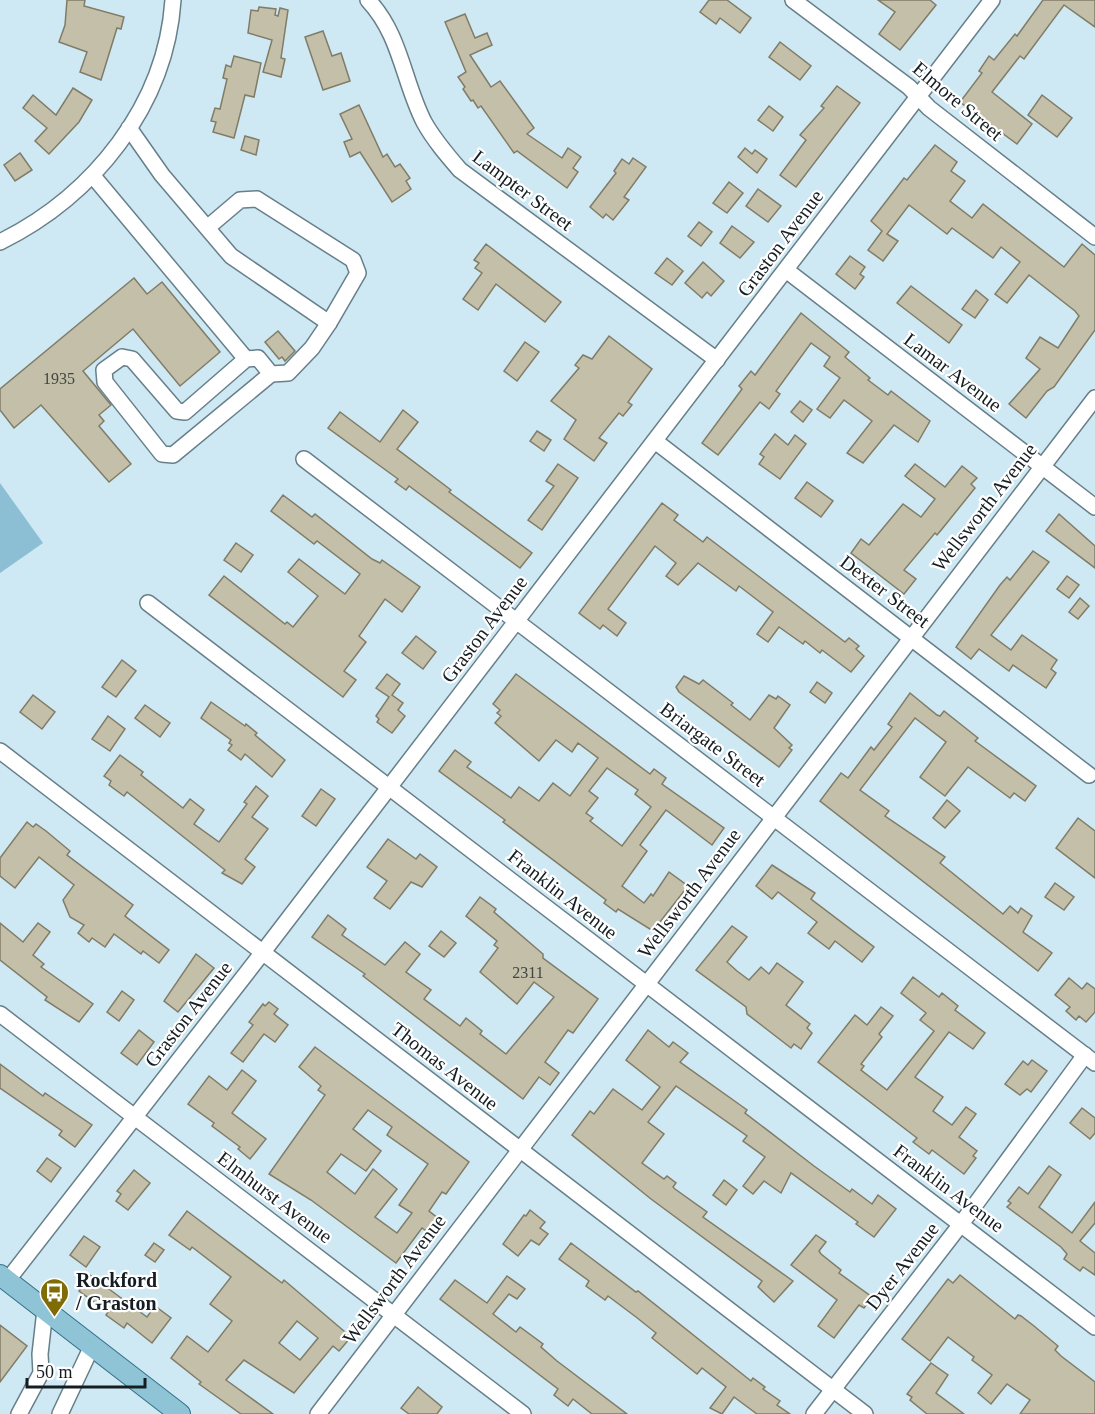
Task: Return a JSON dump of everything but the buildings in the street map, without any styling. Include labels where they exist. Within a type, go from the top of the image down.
[{"type":"main road","points":[[4,1278],[180,1414]]},
{"type":"street","points":[[0,243],[31,227],[67,200],[93,176],[129,128],[155,82],[166,49],[173,0]]},
{"type":"street","name":"Lampter Street","points":[[368,0],[396,42],[424,120],[438,145],[460,170],[717,360]]},
{"type":"street","name":"Elmore Street","points":[[793,0],[909,87],[917,96],[1095,237]]},
{"type":"street","name":"Graston Avenue","points":[[4,1278],[135,1117],[263,952],[992,0]]},
{"type":"street","points":[[129,128],[162,175],[231,256],[329,323]]},
{"type":"street","points":[[93,176],[246,359]]},
{"type":"street","points":[[207,228],[240,200],[257,199],[353,260],[358,273],[312,348],[288,373],[271,374],[172,455],[162,454],[105,382],[104,370],[122,357],[132,359],[177,411],[185,412],[246,359],[258,358],[271,374]]},
{"type":"street","name":"Lamar Avenue","points":[[786,270],[1095,507]]},
{"type":"street","name":"Wellsworth Avenue","points":[[318,1414],[518,1149],[1095,398]]},
{"type":"street","name":"Dexter Street","points":[[655,441],[1089,775]]},
{"type":"street","name":"Briargate Street","points":[[304,459],[1090,1059]]},
{"type":"street","name":"Franklin Avenue","points":[[148,603],[391,786],[1095,1327]]},
{"type":"street","name":"Thomas Avenue","points":[[0,751],[865,1414]]},
{"type":"street","name":"Elmhurst Avenue","points":[[0,1014],[523,1414]]},
{"type":"street","name":"Dyer Avenue","points":[[814,1414],[1090,1059]]},
{"type":"street","points":[[19,1414],[41,1373],[40,1354],[45,1310]]},
{"type":"street","points":[[60,1414],[92,1346]]},
{"type":"shaded area","points":[[0,483],[43,543],[0,573]]},
{"type":"place","name":"Rockford / Graston","points":[[55,1318]]}]
